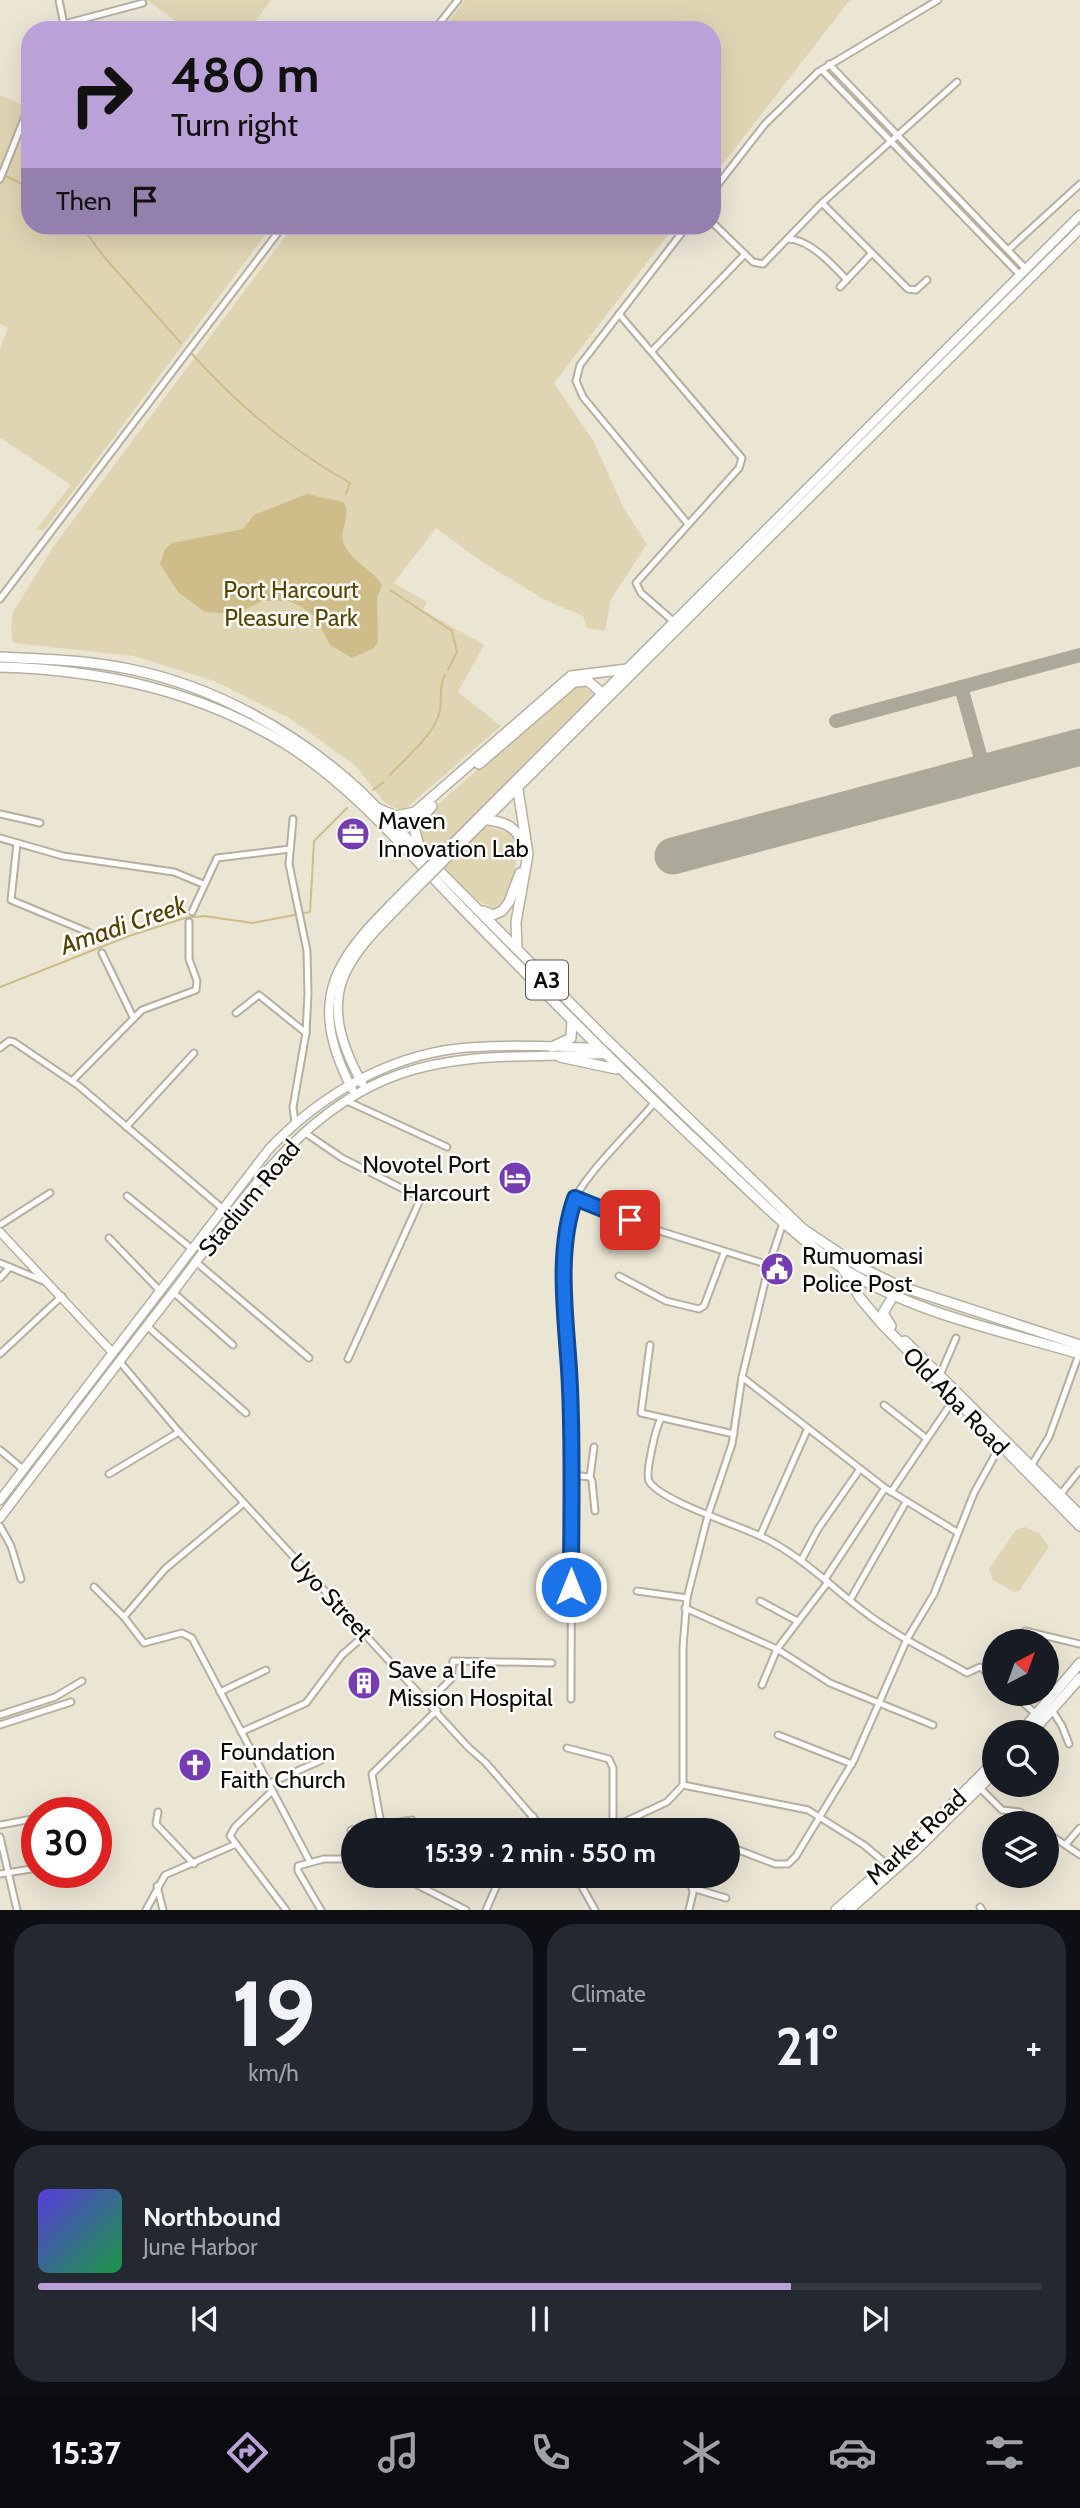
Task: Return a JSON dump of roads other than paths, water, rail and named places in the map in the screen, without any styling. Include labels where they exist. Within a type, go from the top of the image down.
[{"type":"main road","points":[[355,1095],[349,1084],[329,1016],[333,979],[354,944],[448,853],[673,621],[1080,215]]},
{"type":"main road","points":[[448,853],[488,820],[1080,229]]},
{"type":"main road","name":"A3","points":[[0,657],[77,661],[127,668],[218,698],[306,747],[343,775],[788,1216],[839,1254],[899,1286],[1080,1351]]},
{"type":"main road","name":"A3","points":[[0,667],[74,672],[144,684],[229,714],[288,746],[353,797],[601,1051],[783,1223],[842,1267],[893,1297],[1080,1351]]},
{"type":"main road","points":[[375,807],[396,816],[410,815],[571,676],[582,673],[604,674],[627,669]]},
{"type":"main road","points":[[422,855],[414,827],[426,811],[574,682],[588,681],[603,694]]},
{"type":"main road","points":[[517,949],[516,922],[528,854],[518,790]]},
{"type":"main road","points":[[477,908],[493,915],[506,907],[523,864],[520,835],[502,822],[488,820]]},
{"type":"main road","points":[[366,1089],[339,1031],[337,1004],[340,984],[363,944],[417,884]]},
{"type":"main road","points":[[552,1047],[570,1038],[572,1020]]},
{"type":"main road","name":"Stadium Road","points":[[0,1500],[269,1149],[295,1123],[349,1084],[411,1059],[464,1048],[552,1047],[601,1051]]},
{"type":"main road","name":"Stadium Road","points":[[0,1518],[252,1190],[304,1132],[355,1095],[421,1067],[466,1058],[560,1056],[601,1051]]},
{"type":"main road","points":[[560,1056],[621,1070]]},
{"type":"main road","name":"Old Aba Road","points":[[842,1267],[876,1318],[1080,1526]]},
{"type":"main road","name":"Old Aba Road","points":[[899,1286],[884,1308],[885,1319],[1080,1515]]},
{"type":"main road","points":[[1031,1720],[1080,1663]]},
{"type":"main road","points":[[1043,1720],[1080,1678]]},
{"type":"main road","name":"Market Road","points":[[849,1909],[982,1774]]},
{"type":"main road","name":"Market Road","points":[[836,1909],[891,1868],[982,1785]]},
{"type":"street","points":[[59,0],[64,21]]},
{"type":"street","points":[[441,21],[458,0]]},
{"type":"street","points":[[721,180],[765,124],[822,69],[938,0]]},
{"type":"street","points":[[84,21],[143,2]]},
{"type":"street","points":[[830,64],[893,137],[1023,272]]},
{"type":"street","points":[[822,69],[1008,250],[1023,272]]},
{"type":"street","points":[[721,231],[757,264],[763,264],[822,203],[957,82]]},
{"type":"street","points":[[2,175],[21,127]]},
{"type":"street","points":[[1008,250],[1080,184]]},
{"type":"street","points":[[822,203],[908,289],[916,290],[928,280]]},
{"type":"street","points":[[0,599],[276,235]]},
{"type":"street","points":[[680,235],[580,365],[576,381],[579,390],[688,524]]},
{"type":"street","points":[[788,239],[800,239],[847,280]]},
{"type":"street","points":[[840,287],[872,253]]},
{"type":"street","points":[[652,351],[745,254]]},
{"type":"street","points":[[619,314],[742,458],[739,468],[636,583],[642,593],[673,621]]},
{"type":"street","points":[[0,814],[40,823]]},
{"type":"street","points":[[293,819],[289,863],[307,951],[306,1033],[293,1108],[295,1123]]},
{"type":"street","points":[[0,838],[63,856],[174,872],[203,884]]},
{"type":"street","points":[[18,843],[11,900],[88,932],[98,940]]},
{"type":"street","points":[[192,912],[203,884],[215,862],[221,857],[290,849]]},
{"type":"street","points":[[72,1081],[133,1017],[145,1008],[189,996],[196,990],[197,981],[190,959],[189,922]]},
{"type":"street","points":[[102,953],[133,1017]]},
{"type":"street","points":[[236,1013],[259,995],[306,1033]]},
{"type":"street","points":[[0,1048],[9,1041],[14,1042],[72,1081],[223,1209]]},
{"type":"street","points":[[125,1126],[194,1053]]},
{"type":"street","points":[[346,1101],[447,1147]]},
{"type":"street","points":[[570,1699],[571,1475],[565,1271],[567,1231],[575,1198],[584,1183],[654,1103]]},
{"type":"street","points":[[304,1132],[342,1158],[421,1198],[348,1359]]},
{"type":"street","points":[[0,1225],[50,1193]]},
{"type":"street","points":[[127,1196],[192,1249]]},
{"type":"street","points":[[575,1198],[650,1228],[769,1265]]},
{"type":"street","points":[[632,1818],[667,1802],[683,1785],[685,1608],[708,1515],[734,1434],[741,1377],[769,1265],[783,1223]]},
{"type":"street","points":[[0,1232],[113,1353]]},
{"type":"street","points":[[109,1238],[160,1292]]},
{"type":"street","points":[[619,1276],[666,1301],[699,1309],[704,1306],[724,1253]]},
{"type":"street","points":[[196,1262],[309,1358]]},
{"type":"street","points":[[0,1263],[50,1284]]},
{"type":"street","points":[[19,1270],[26,1269],[31,1264]]},
{"type":"street","points":[[0,1278],[10,1267]]},
{"type":"street","points":[[173,1292],[233,1345]]},
{"type":"street","points":[[0,1354],[62,1296]]},
{"type":"street","points":[[147,1326],[246,1413]]},
{"type":"street","points":[[940,1375],[956,1338]]},
{"type":"street","points":[[650,1345],[641,1413],[734,1434]]},
{"type":"street","points":[[1031,1466],[1049,1437],[1080,1351]]},
{"type":"street","name":"Uyo Street","points":[[120,1362],[179,1432],[533,1816]]},
{"type":"street","points":[[741,1377],[888,1490],[957,1532]]},
{"type":"street","points":[[762,1685],[777,1649],[954,1399]]},
{"type":"street","points":[[884,1405],[926,1438]]},
{"type":"street","points":[[661,1419],[648,1479],[657,1488],[708,1515],[760,1536],[802,1561],[850,1600],[907,1639],[967,1674],[982,1668]]},
{"type":"street","points":[[760,1536],[808,1428]]},
{"type":"street","points":[[109,1474],[179,1432]]},
{"type":"street","points":[[740,1851],[775,1864],[788,1864],[796,1856],[852,1765],[907,1639],[934,1594],[957,1532],[1000,1446]]},
{"type":"street","points":[[594,1447],[590,1478],[595,1489],[595,1511]]},
{"type":"street","points":[[0,1450],[24,1470]]},
{"type":"street","points":[[802,1561],[818,1529],[860,1469]]},
{"type":"street","points":[[1060,1495],[1080,1469]]},
{"type":"street","points":[[571,1475],[590,1478]]},
{"type":"street","points":[[850,1600],[906,1502]]},
{"type":"street","points":[[124,1617],[165,1569],[244,1503]]},
{"type":"street","points":[[0,1526],[11,1546],[21,1579]]},
{"type":"street","points":[[94,1587],[124,1617],[144,1643],[188,1634],[310,1862]]},
{"type":"street","points":[[638,1591],[687,1598]]},
{"type":"street","points":[[760,1601],[797,1620]]},
{"type":"street","points":[[685,1608],[777,1649],[830,1683],[933,1725]]},
{"type":"street","points":[[241,1732],[306,1703],[342,1655],[366,1634]]},
{"type":"street","points":[[1059,1639],[1080,1644]]},
{"type":"street","points":[[429,1701],[451,1679],[453,1661],[552,1663]]},
{"type":"street","points":[[220,1692],[266,1670]]},
{"type":"street","points":[[0,1715],[55,1697],[82,1681]]},
{"type":"street","points":[[0,1725],[71,1702]]},
{"type":"street","points":[[1027,1706],[1036,1714]]},
{"type":"street","points":[[380,1818],[371,1777],[437,1710]]},
{"type":"street","points":[[1052,1710],[1069,1744]]},
{"type":"street","points":[[778,1735],[852,1765]]},
{"type":"street","points":[[567,1748],[607,1757],[611,1763],[613,1818]]},
{"type":"street","points":[[268,1784],[322,1760]]},
{"type":"street","points":[[683,1785],[799,1806],[819,1815],[891,1868]]},
{"type":"street","points":[[979,1788],[1002,1810],[1011,1811]]},
{"type":"street","points":[[271,1791],[230,1836],[286,1909]]},
{"type":"street","points":[[158,1812],[156,1824],[194,1864]]},
{"type":"street","points":[[0,1825],[21,1821]]},
{"type":"street","points":[[1066,1844],[1080,1828]]},
{"type":"street","points":[[0,1837],[17,1909]]},
{"type":"street","points":[[1059,1840],[1080,1855]]},
{"type":"street","points":[[146,1909],[165,1875],[236,1844]]},
{"type":"street","points":[[321,1909],[298,1871],[301,1864],[341,1857]]},
{"type":"street","points":[[0,1874],[21,1871]]},
{"type":"street","points":[[157,1886],[163,1909]]},
{"type":"street","points":[[424,1888],[466,1909]]},
{"type":"street","points":[[486,1909],[495,1888]]},
{"type":"street","points":[[582,1888],[595,1909]]},
{"type":"street","points":[[689,1909],[692,1888],[726,1898]]},
{"type":"waterway","name":"Amadi Creek","points":[[4,175],[21,184]]},
{"type":"waterway","name":"Amadi Creek","points":[[88,235],[181,343]]},
{"type":"waterway","name":"Amadi Creek","points":[[192,354],[266,425],[306,456],[350,483],[346,494]]},
{"type":"waterway","name":"Amadi Creek","points":[[390,590],[452,631],[457,652],[448,670]]},
{"type":"waterway","name":"Amadi Creek","points":[[390,775],[425,739],[436,722],[445,675]]},
{"type":"waterway","name":"Amadi Creek","points":[[373,790],[384,782]]},
{"type":"waterway","name":"Amadi Creek","points":[[0,987],[129,936],[185,918],[204,916],[253,923],[310,912],[314,841],[347,808]]},
{"type":"place","name":"Maven Innovation Lab","points":[[353,834]]},
{"type":"place","name":"Novotel Port Harcourt","points":[[515,1178]]},
{"type":"place","name":"Rumuomasi Police Post","points":[[777,1269]]},
{"type":"place","name":"Save a Life Mission Hospital","points":[[364,1683]]},
{"type":"place","name":"Foundation Faith Church","points":[[195,1765]]},
{"type":"park label","name":"Port Harcourt Pleasure Park","points":[[291,603]]}]
